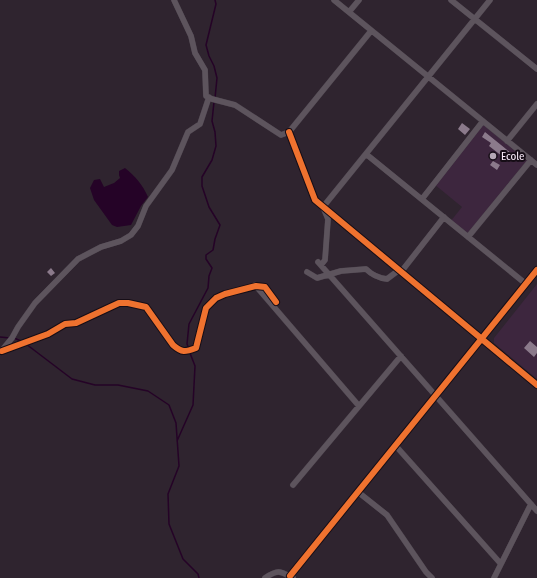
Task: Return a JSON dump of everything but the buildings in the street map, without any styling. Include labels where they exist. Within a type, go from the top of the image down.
[{"type":"street","points":[[174,0],[191,36],[195,52],[205,70],[206,96],[235,105],[281,135],[289,132],[371,30]]},
{"type":"street","points":[[334,0],[537,165]]},
{"type":"street","points":[[349,12],[359,0]]},
{"type":"street","points":[[451,0],[537,70]]},
{"type":"street","points":[[323,207],[490,0]]},
{"type":"street","points":[[1,352],[35,303],[71,265],[87,253],[120,241],[131,235],[138,226],[146,206],[172,170],[188,132],[200,124],[211,98]]},
{"type":"street","points":[[508,141],[537,104]]},
{"type":"street","points":[[422,199],[483,121]]},
{"type":"street","points":[[289,132],[315,200],[537,385]]},
{"type":"street","points":[[366,154],[526,284]]},
{"type":"street","points":[[468,237],[531,160]]},
{"type":"street","points":[[323,207],[328,219],[326,260],[319,264],[537,511]]},
{"type":"street","points":[[307,272],[317,278],[341,271],[366,269],[371,274],[387,280],[400,271],[444,218]]},
{"type":"street","points":[[265,578],[275,572],[281,571],[292,577],[395,445],[537,270]]},
{"type":"street","points":[[1,352],[48,334],[65,324],[76,323],[119,303],[128,303],[146,307],[173,345],[178,350],[183,352],[196,348],[206,308],[216,298],[255,285],[265,287],[276,302]]},
{"type":"street","points":[[255,285],[359,406]]},
{"type":"street","points":[[293,485],[401,356]]},
{"type":"street","points":[[395,445],[501,564]]},
{"type":"street","points":[[358,492],[387,514],[426,572],[432,578]]},
{"type":"street","points":[[494,578],[531,504]]},
{"type":"shaded area","points":[[483,121],[531,160],[468,237],[450,222],[462,207],[434,184]]},
{"type":"shaded area","points":[[125,168],[138,181],[148,197],[141,206],[131,225],[117,227],[112,225],[94,200],[90,188],[94,180],[100,179],[104,187],[114,183],[120,178],[119,171]]},
{"type":"shaded area","points":[[537,284],[537,379],[494,343],[494,338]]},
{"type":"waterway","points":[[215,0],[216,4],[206,45],[217,78],[215,98]]},
{"type":"waterway","points":[[189,349],[187,344],[189,324],[208,288],[209,276],[212,268],[206,259],[206,255],[213,250],[220,225],[209,207],[202,186],[202,177],[212,160],[216,146],[215,132],[212,121],[214,102]]},
{"type":"waterway","points":[[0,337],[10,338]]},
{"type":"waterway","points":[[14,338],[21,341]]},
{"type":"waterway","points":[[26,344],[72,379],[95,385],[118,385],[148,391],[169,405],[176,423],[179,466],[168,494],[169,524],[183,559],[198,574],[199,578]]},
{"type":"waterway","points":[[177,441],[193,405],[195,366],[190,353]]},
{"type":"cycle path","points":[[289,132],[315,200],[537,385]]},
{"type":"cycle path","points":[[290,576],[537,270]]},
{"type":"cycle path","points":[[2,351],[48,334],[65,324],[76,323],[119,303],[128,303],[146,307],[173,345],[181,351],[186,351],[196,348],[206,308],[216,298],[225,294],[256,286],[265,287],[276,302]]},
{"type":"place","name":"Ecole","points":[[493,156]]}]
